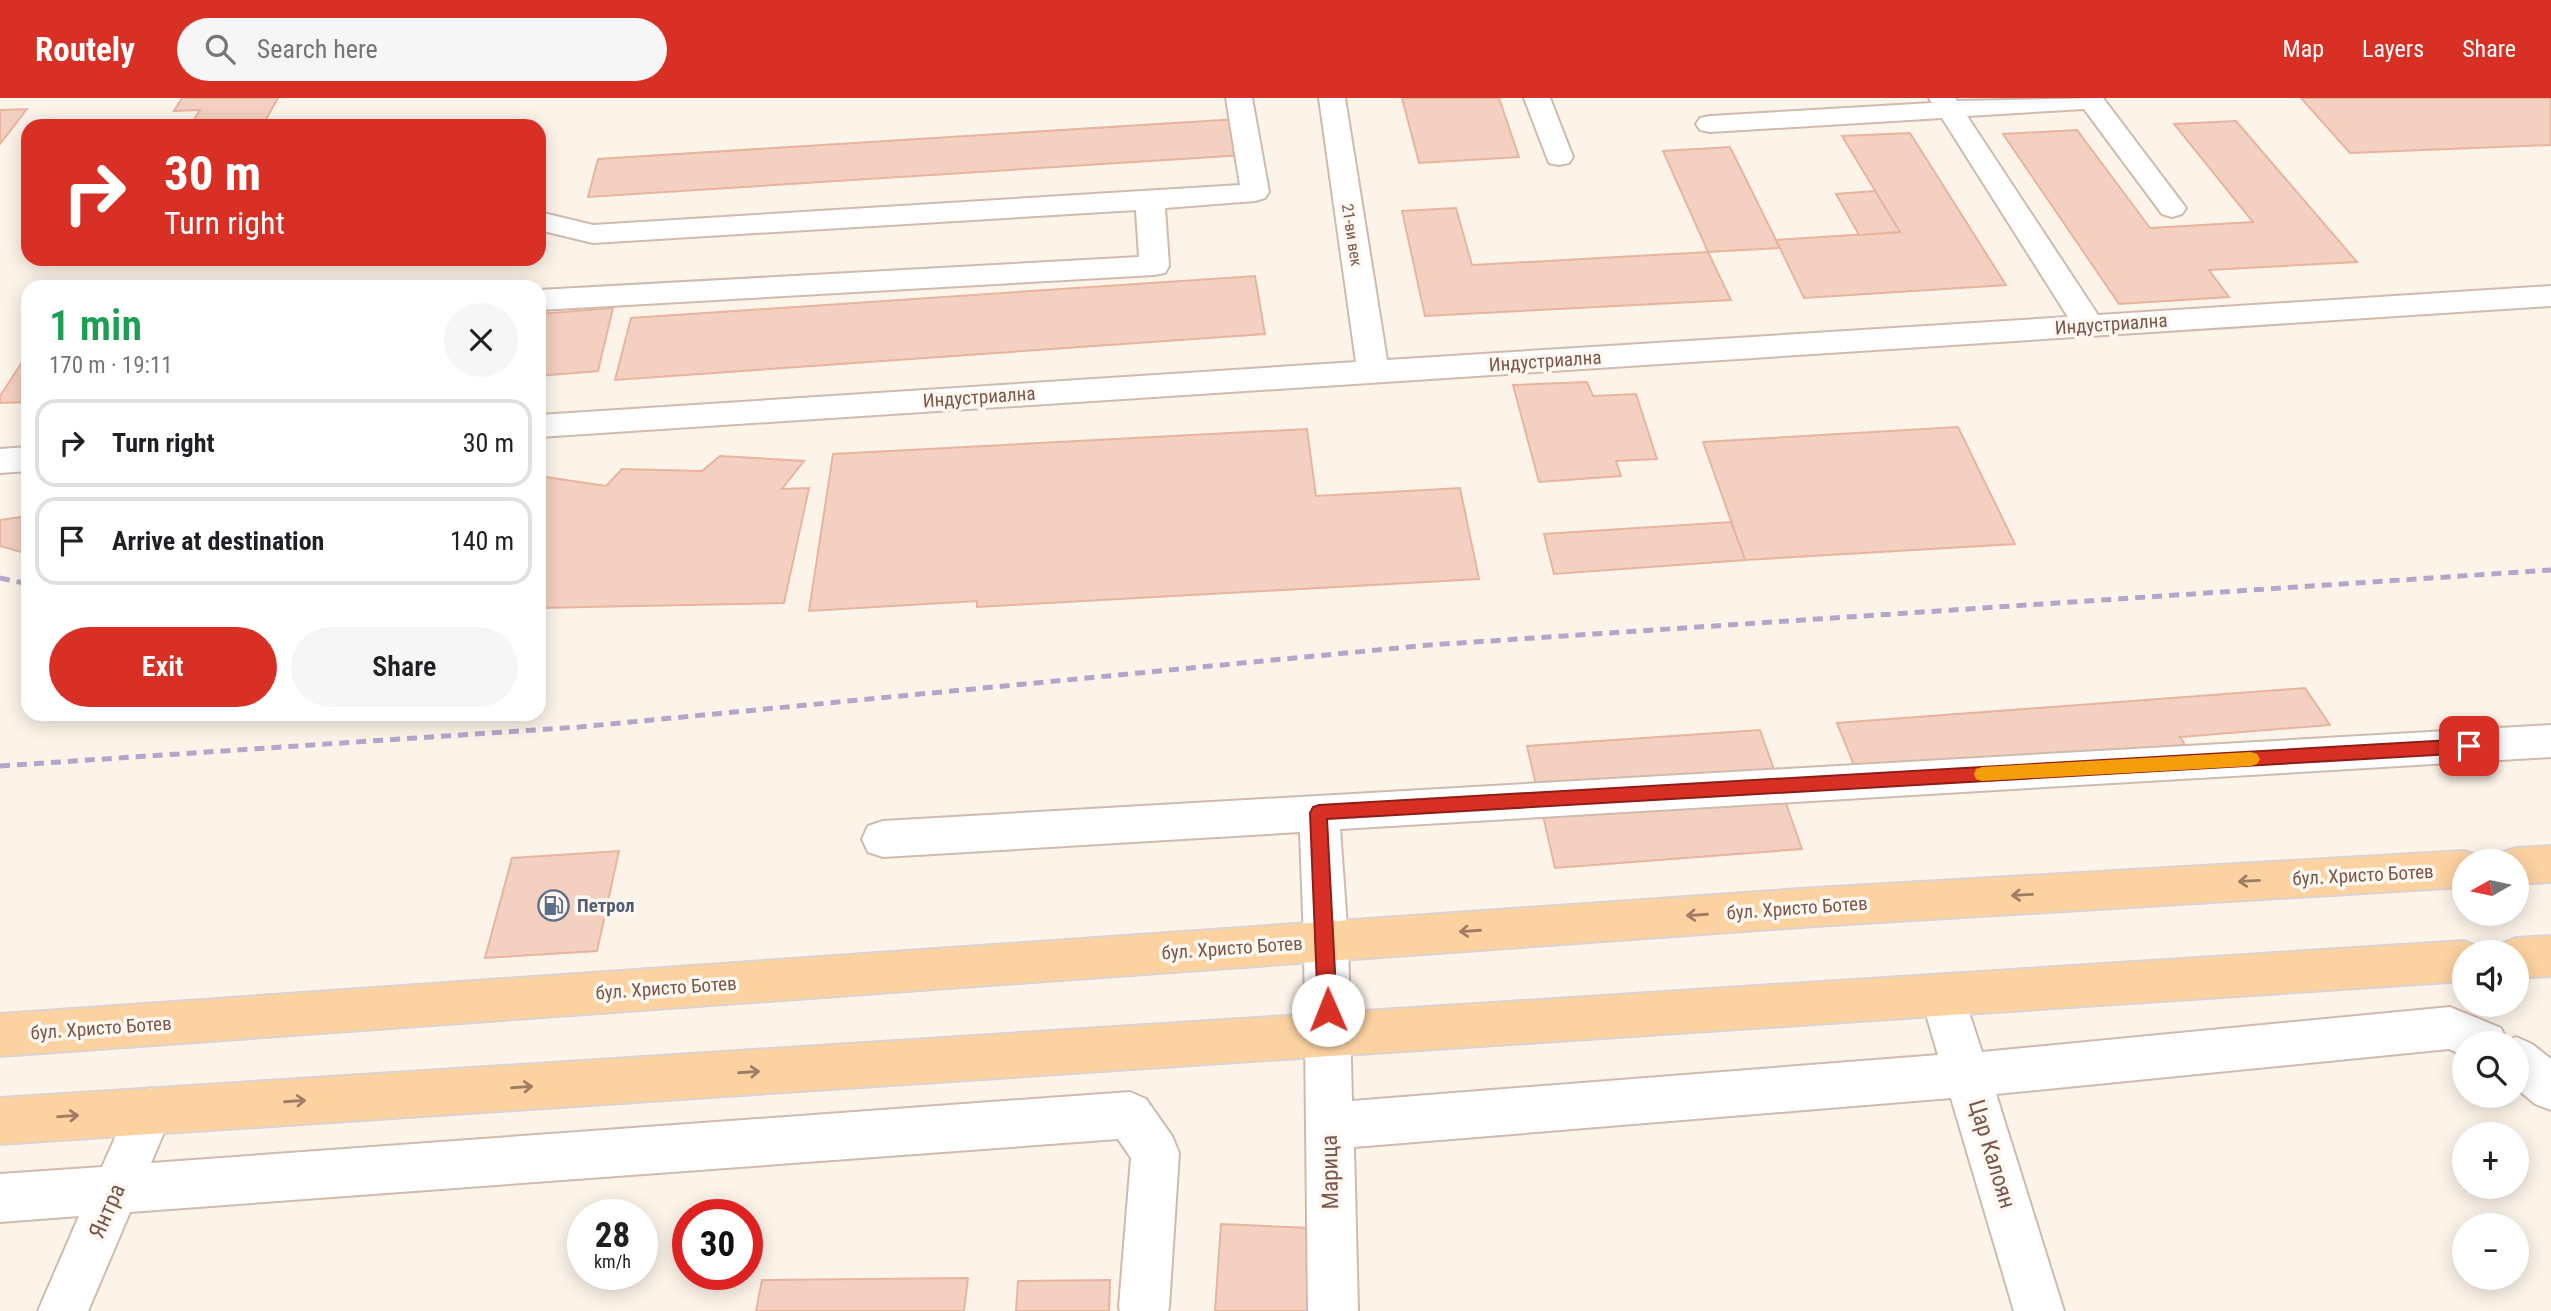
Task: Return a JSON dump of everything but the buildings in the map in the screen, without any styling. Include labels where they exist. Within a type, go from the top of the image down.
[{"type":"main road","points":[[2529,865],[2551,864]]},
{"type":"main road","name":"бул. Христо Ботев","points":[[0,1035],[1801,908],[2452,870]]},
{"type":"main road","points":[[2529,957],[2551,956]]},
{"type":"main road","points":[[0,1121],[1328,1033],[1943,997],[2452,962]]},
{"type":"street","points":[[546,223],[593,234],[1150,201],[1255,192],[1239,98]]},
{"type":"street","name":"21-ви век","points":[[1332,98],[1373,372]]},
{"type":"street","points":[[1537,98],[1559,158]]},
{"type":"street","points":[[1710,124],[1946,104],[2090,99],[2172,208]]},
{"type":"street","points":[[1946,104],[2090,325]]},
{"type":"street","points":[[546,300],[1154,266],[1150,201]]},
{"type":"street","name":"Индустриална","points":[[546,426],[2551,296]]},
{"type":"street","points":[[0,461],[21,460]]},
{"type":"street","points":[[883,839],[2551,741]]},
{"type":"street","name":"Марица","points":[[1319,813],[1326,941],[1333,1311]]},
{"type":"street","name":"Цар Калоян","points":[[1943,997],[2039,1311]]},
{"type":"street","points":[[1329,1126],[1968,1075],[2450,1028],[2457,1031]]},
{"type":"street","points":[[2529,1070],[2551,1088]]},
{"type":"street","name":"Янтра","points":[[63,1311],[150,1111]]},
{"type":"street","points":[[0,1198],[1129,1115],[1155,1153],[1144,1307]]},
{"type":"railway","points":[[0,766],[579,727],[1429,645],[2551,570]]},
{"type":"railway","points":[[0,578],[21,582]]},
{"type":"slow traffic","points":[[1982,774],[2251,759]]},
{"type":"place","name":"Петрол","points":[[554,905]]},
{"type":"route","points":[[1328,1010],[1319,813],[2469,746]]}]
